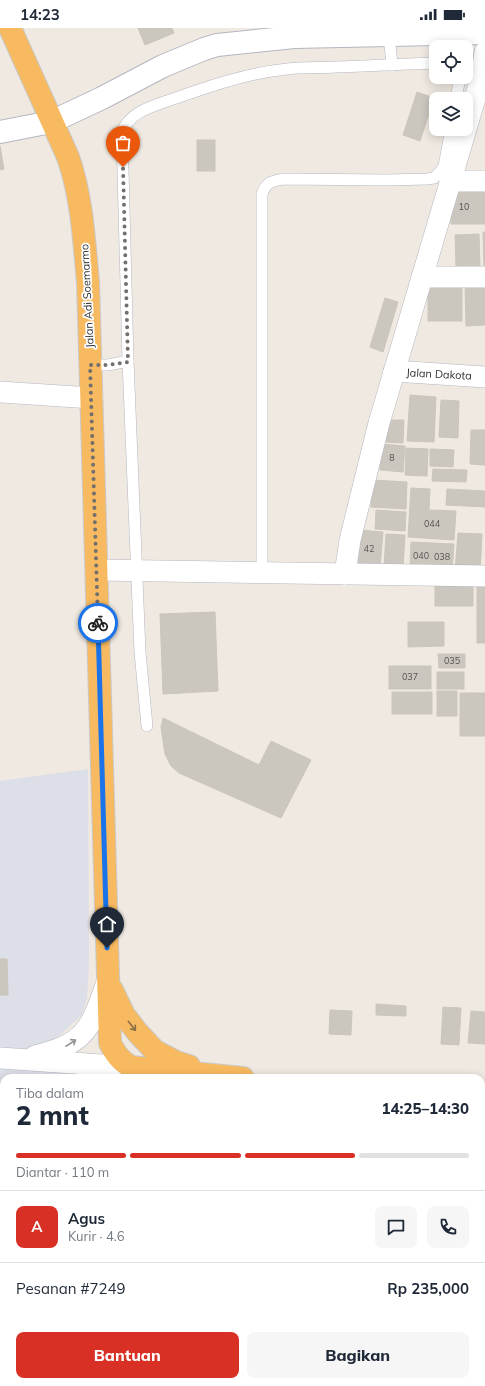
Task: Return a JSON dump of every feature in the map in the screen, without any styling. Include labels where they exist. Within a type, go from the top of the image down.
[{"type":"highway","name":"Jalan Adi Soemarmo","points":[[10,28],[68,157],[74,174],[78,191],[88,282],[110,1043],[116,1056],[122,1062],[131,1067],[204,1074]]},
{"type":"highway","name":"Jalan Adi Soemarmo","points":[[108,980],[124,1015],[155,1052],[176,1062],[211,1074]]},
{"type":"main road","points":[[0,132],[51,122],[102,98],[163,66],[217,45],[294,37],[485,33]]},
{"type":"street","points":[[345,574],[350,540],[379,423],[450,181],[483,78],[485,52]]},
{"type":"street","points":[[450,181],[485,181]]},
{"type":"street","points":[[422,277],[485,277]]},
{"type":"street","name":"Jalan Dakota","points":[[394,371],[485,377]]},
{"type":"street","points":[[0,392],[92,398]]},
{"type":"street","points":[[96,570],[485,576]]},
{"type":"street","points":[[21,1060],[55,1051],[71,1043],[84,1032],[93,1021],[108,980]]},
{"type":"street","points":[[79,1064],[96,1057],[110,1043]]},
{"type":"street","points":[[0,1058],[131,1067]]},
{"type":"lane","points":[[389,35],[392,65]]},
{"type":"lane","points":[[147,726],[140,652],[128,362],[122,132],[129,120],[145,109],[204,88],[246,76],[288,69],[429,63]]},
{"type":"lane","points":[[262,573],[262,202],[266,184],[283,179],[387,180],[434,178],[444,166],[450,136]]},
{"type":"lane","points":[[90,365],[108,365],[128,362]]},
{"type":"shaded area","points":[[88,769],[89,965],[87,998],[82,1015],[61,1034],[46,1044],[29,1049],[15,1048],[14,1067],[98,1074],[0,1074],[0,781]]},
{"type":"building","points":[[138,28],[172,28],[174,33],[145,45]]},
{"type":"building","points":[[417,92],[429,96],[429,113],[420,141],[403,135]]},
{"type":"building","points":[[197,140],[215,140],[215,171],[197,171]]},
{"type":"building","points":[[0,146],[4,169],[0,170]]},
{"type":"building","points":[[451,190],[476,190],[477,224],[451,224]]},
{"type":"building","points":[[476,190],[485,190],[485,224],[477,224]]},
{"type":"building","points":[[483,232],[485,232],[485,267],[484,267]]},
{"type":"building","points":[[479,234],[480,267],[456,268],[455,235]]},
{"type":"building","points":[[485,284],[485,325],[466,326],[465,285]]},
{"type":"building","points":[[428,286],[462,286],[462,321],[428,321]]},
{"type":"building","points":[[385,298],[398,302],[383,352],[370,347]]},
{"type":"building","points":[[410,395],[436,397],[434,442],[407,441]]},
{"type":"building","points":[[441,400],[459,401],[458,438],[439,437]]},
{"type":"building","points":[[386,420],[404,420],[403,443],[385,442]]},
{"type":"building","points":[[471,430],[485,430],[485,465],[470,464]]},
{"type":"building","points":[[381,444],[405,446],[403,472],[380,470]]},
{"type":"building","points":[[406,448],[428,449],[427,476],[405,475]]},
{"type":"building","points":[[430,449],[454,450],[453,467],[430,466]]},
{"type":"building","points":[[433,469],[467,470],[466,482],[432,481]]},
{"type":"building","points":[[373,480],[407,482],[406,509],[371,507]]},
{"type":"building","points":[[411,488],[430,489],[429,510],[456,511],[454,540],[408,537]]},
{"type":"building","points":[[447,489],[485,491],[485,507],[446,505]]},
{"type":"building","points":[[376,510],[406,512],[405,531],[375,529]]},
{"type":"building","points":[[358,530],[383,532],[380,568],[355,567]]},
{"type":"building","points":[[458,533],[482,534],[480,572],[455,571]]},
{"type":"building","points":[[386,534],[405,535],[403,568],[384,567]]},
{"type":"building","points":[[411,542],[432,543],[431,570],[410,568]]},
{"type":"building","points":[[432,543],[454,544],[452,570],[431,570]]},
{"type":"building","points":[[473,585],[473,606],[435,606],[435,586]]},
{"type":"building","points":[[477,585],[485,585],[485,620],[477,620]]},
{"type":"building","points":[[215,612],[218,691],[163,694],[160,614]]},
{"type":"building","points":[[477,620],[485,620],[485,643],[477,643]]},
{"type":"building","points":[[408,622],[444,622],[444,646],[408,647]]},
{"type":"building","points":[[438,654],[465,654],[465,668],[439,668]]},
{"type":"building","points":[[389,666],[431,666],[431,689],[389,689]]},
{"type":"building","points":[[437,672],[464,672],[464,689],[437,689]]},
{"type":"building","points":[[437,691],[457,691],[457,716],[437,716]]},
{"type":"building","points":[[392,692],[432,692],[432,714],[392,714]]},
{"type":"building","points":[[460,693],[485,693],[485,736],[460,736]]},
{"type":"building","points":[[163,718],[259,765],[271,741],[311,760],[281,818],[179,773],[171,766],[165,754],[161,727]]},
{"type":"building","points":[[0,959],[7,959],[8,995],[0,995]]},
{"type":"building","points":[[376,1004],[406,1006],[406,1016],[376,1015]]},
{"type":"building","points":[[443,1007],[461,1008],[459,1045],[441,1044]]},
{"type":"building","points":[[330,1010],[352,1011],[351,1035],[329,1034]]},
{"type":"building","points":[[471,1011],[485,1012],[485,1044],[468,1043]]},
{"type":"way so far","points":[[98,623],[90,365],[108,365],[128,362],[123,167]]},
{"type":"route","points":[[98,623],[107,948]]}]
